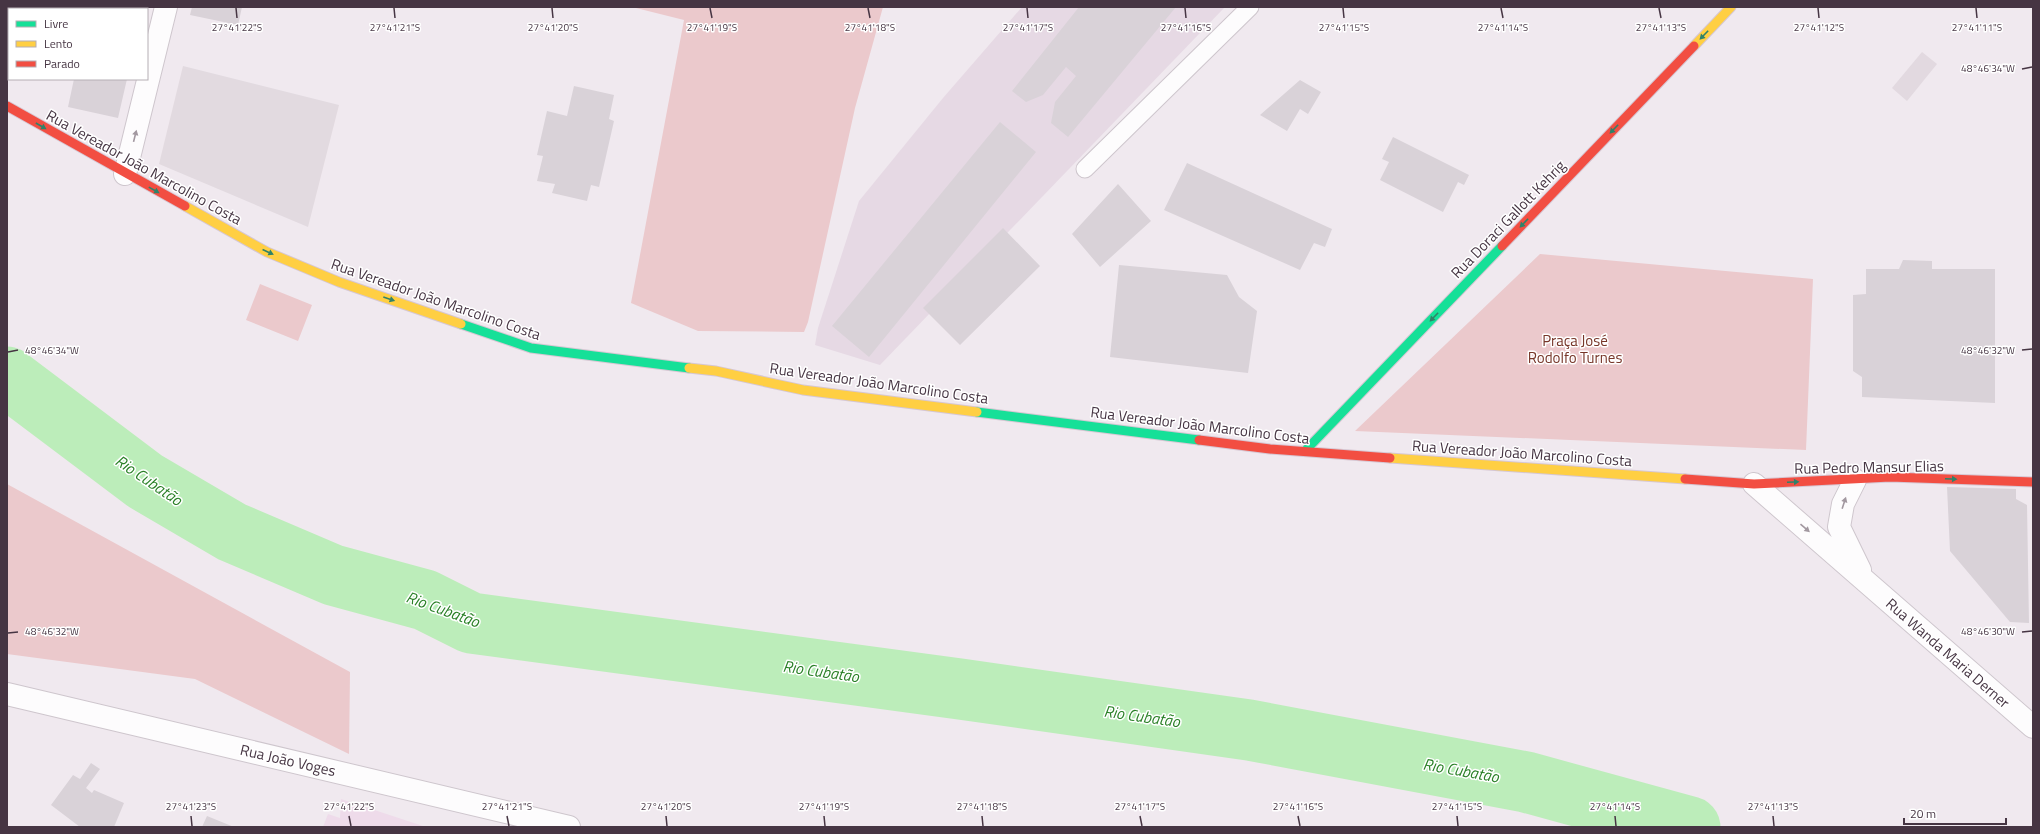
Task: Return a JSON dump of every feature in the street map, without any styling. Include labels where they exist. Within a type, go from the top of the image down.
[{"type":"main road","name":"Rua Doraci Gallott Kehrig","points":[[1305,451],[1731,7]]},
{"type":"main road","name":"Rua Vereador João Marcolino Costa","points":[[7,106],[126,174],[268,252],[340,282],[531,348],[716,371],[803,390],[1270,449],[1754,484]]},
{"type":"main road","name":"Rua Pedro Mansur Elias","points":[[1754,484],[1890,477],[2033,482]]},
{"type":"street","points":[[126,174],[166,7]]},
{"type":"street","name":"Rua Wanda Maria Derner","points":[[1855,480],[1843,504],[1839,527],[1864,578]]},
{"type":"street","name":"Rua Wanda Maria Derner","points":[[1754,484],[1864,578],[2033,727]]},
{"type":"street","name":"Rua João Voges","points":[[7,694],[569,827]]},
{"type":"lane","points":[[1085,168],[1250,7]]},
{"type":"shaded area","points":[[1022,7],[1225,7],[880,365],[815,345],[818,328],[859,201],[943,98]]},
{"type":"shaded area","points":[[1922,52],[1937,64],[1907,101],[1892,88]]},
{"type":"shaded area","points":[[183,66],[339,105],[308,227],[159,164]]},
{"type":"shaded area","points":[[341,799],[426,827],[323,827],[328,814],[340,818]]},
{"type":"green space","points":[[632,7],[883,7],[855,108],[808,322],[804,332],[698,331],[631,303],[684,20]]},
{"type":"green space","name":"Praça José Rodolfo Turnes","points":[[1540,254],[1813,279],[1806,450],[1355,431]]},
{"type":"green space","points":[[260,284],[312,305],[298,341],[246,320]]},
{"type":"green space","points":[[7,484],[350,672],[349,754],[195,679],[7,654]]},
{"type":"building","points":[[7,7],[28,7],[8,8],[7,28]]},
{"type":"building","points":[[192,7],[242,7],[238,25],[190,15]]},
{"type":"building","points":[[1079,7],[1176,7],[1068,137],[1051,123],[1055,102],[1076,76],[1066,67],[1043,95],[1026,102],[1012,91]]},
{"type":"building","points":[[74,80],[127,80],[118,118],[68,107]]},
{"type":"building","points":[[1300,80],[1321,92],[1308,114],[1300,109],[1287,131],[1260,115]]},
{"type":"building","points":[[574,86],[614,95],[609,119],[614,121],[599,187],[591,185],[587,201],[552,193],[555,184],[537,181],[543,156],[537,155],[547,111],[567,116]]},
{"type":"building","points":[[1000,122],[1036,152],[869,357],[832,326]]},
{"type":"building","points":[[1393,137],[1469,175],[1464,185],[1458,182],[1443,212],[1380,180],[1389,162],[1382,159]]},
{"type":"building","points":[[1187,163],[1332,229],[1325,247],[1314,243],[1300,270],[1164,210]]},
{"type":"building","points":[[1118,184],[1151,221],[1100,267],[1072,234]]},
{"type":"building","points":[[1003,228],[1040,266],[960,345],[923,308]]},
{"type":"building","points":[[1903,260],[1932,261],[1932,269],[1995,269],[1995,403],[1862,397],[1862,377],[1853,371],[1853,295],[1866,294],[1866,269],[1899,269]]},
{"type":"building","points":[[1119,265],[1227,275],[1239,297],[1257,311],[1248,373],[1110,357]]},
{"type":"building","points":[[1947,487],[2016,489],[2016,499],[2027,505],[2029,623],[2010,622],[1950,551]]},
{"type":"building","points":[[91,763],[100,769],[86,788],[92,793],[94,790],[124,803],[114,827],[80,827],[51,805],[73,775],[80,779]]},
{"type":"building","points":[[207,816],[234,827],[202,827]]},
{"type":"waterway","name":"Rio Cubatão","points":[[7,377],[145,481],[232,532],[333,575],[425,600],[471,623],[960,689],[1249,730],[1526,782],[1690,827]]},
{"type":"traffic: fast","points":[[1305,451],[1502,246]]},
{"type":"traffic: fast","points":[[461,324],[531,348],[689,368]]},
{"type":"traffic: fast","points":[[977,412],[1199,440]]},
{"type":"traffic: slow","points":[[1694,46],[1731,7]]},
{"type":"traffic: slow","points":[[185,206],[267,252],[339,282],[461,324]]},
{"type":"traffic: slow","points":[[689,368],[716,371],[803,390],[977,412]]},
{"type":"traffic: slow","points":[[1390,458],[1685,479]]},
{"type":"traffic: jam","points":[[1502,246],[1694,46]]},
{"type":"traffic: jam","points":[[7,106],[185,206]]},
{"type":"traffic: jam","points":[[1199,440],[1270,449],[1390,458]]},
{"type":"traffic: jam","points":[[1685,479],[1754,484],[1890,477],[2033,482]]}]
